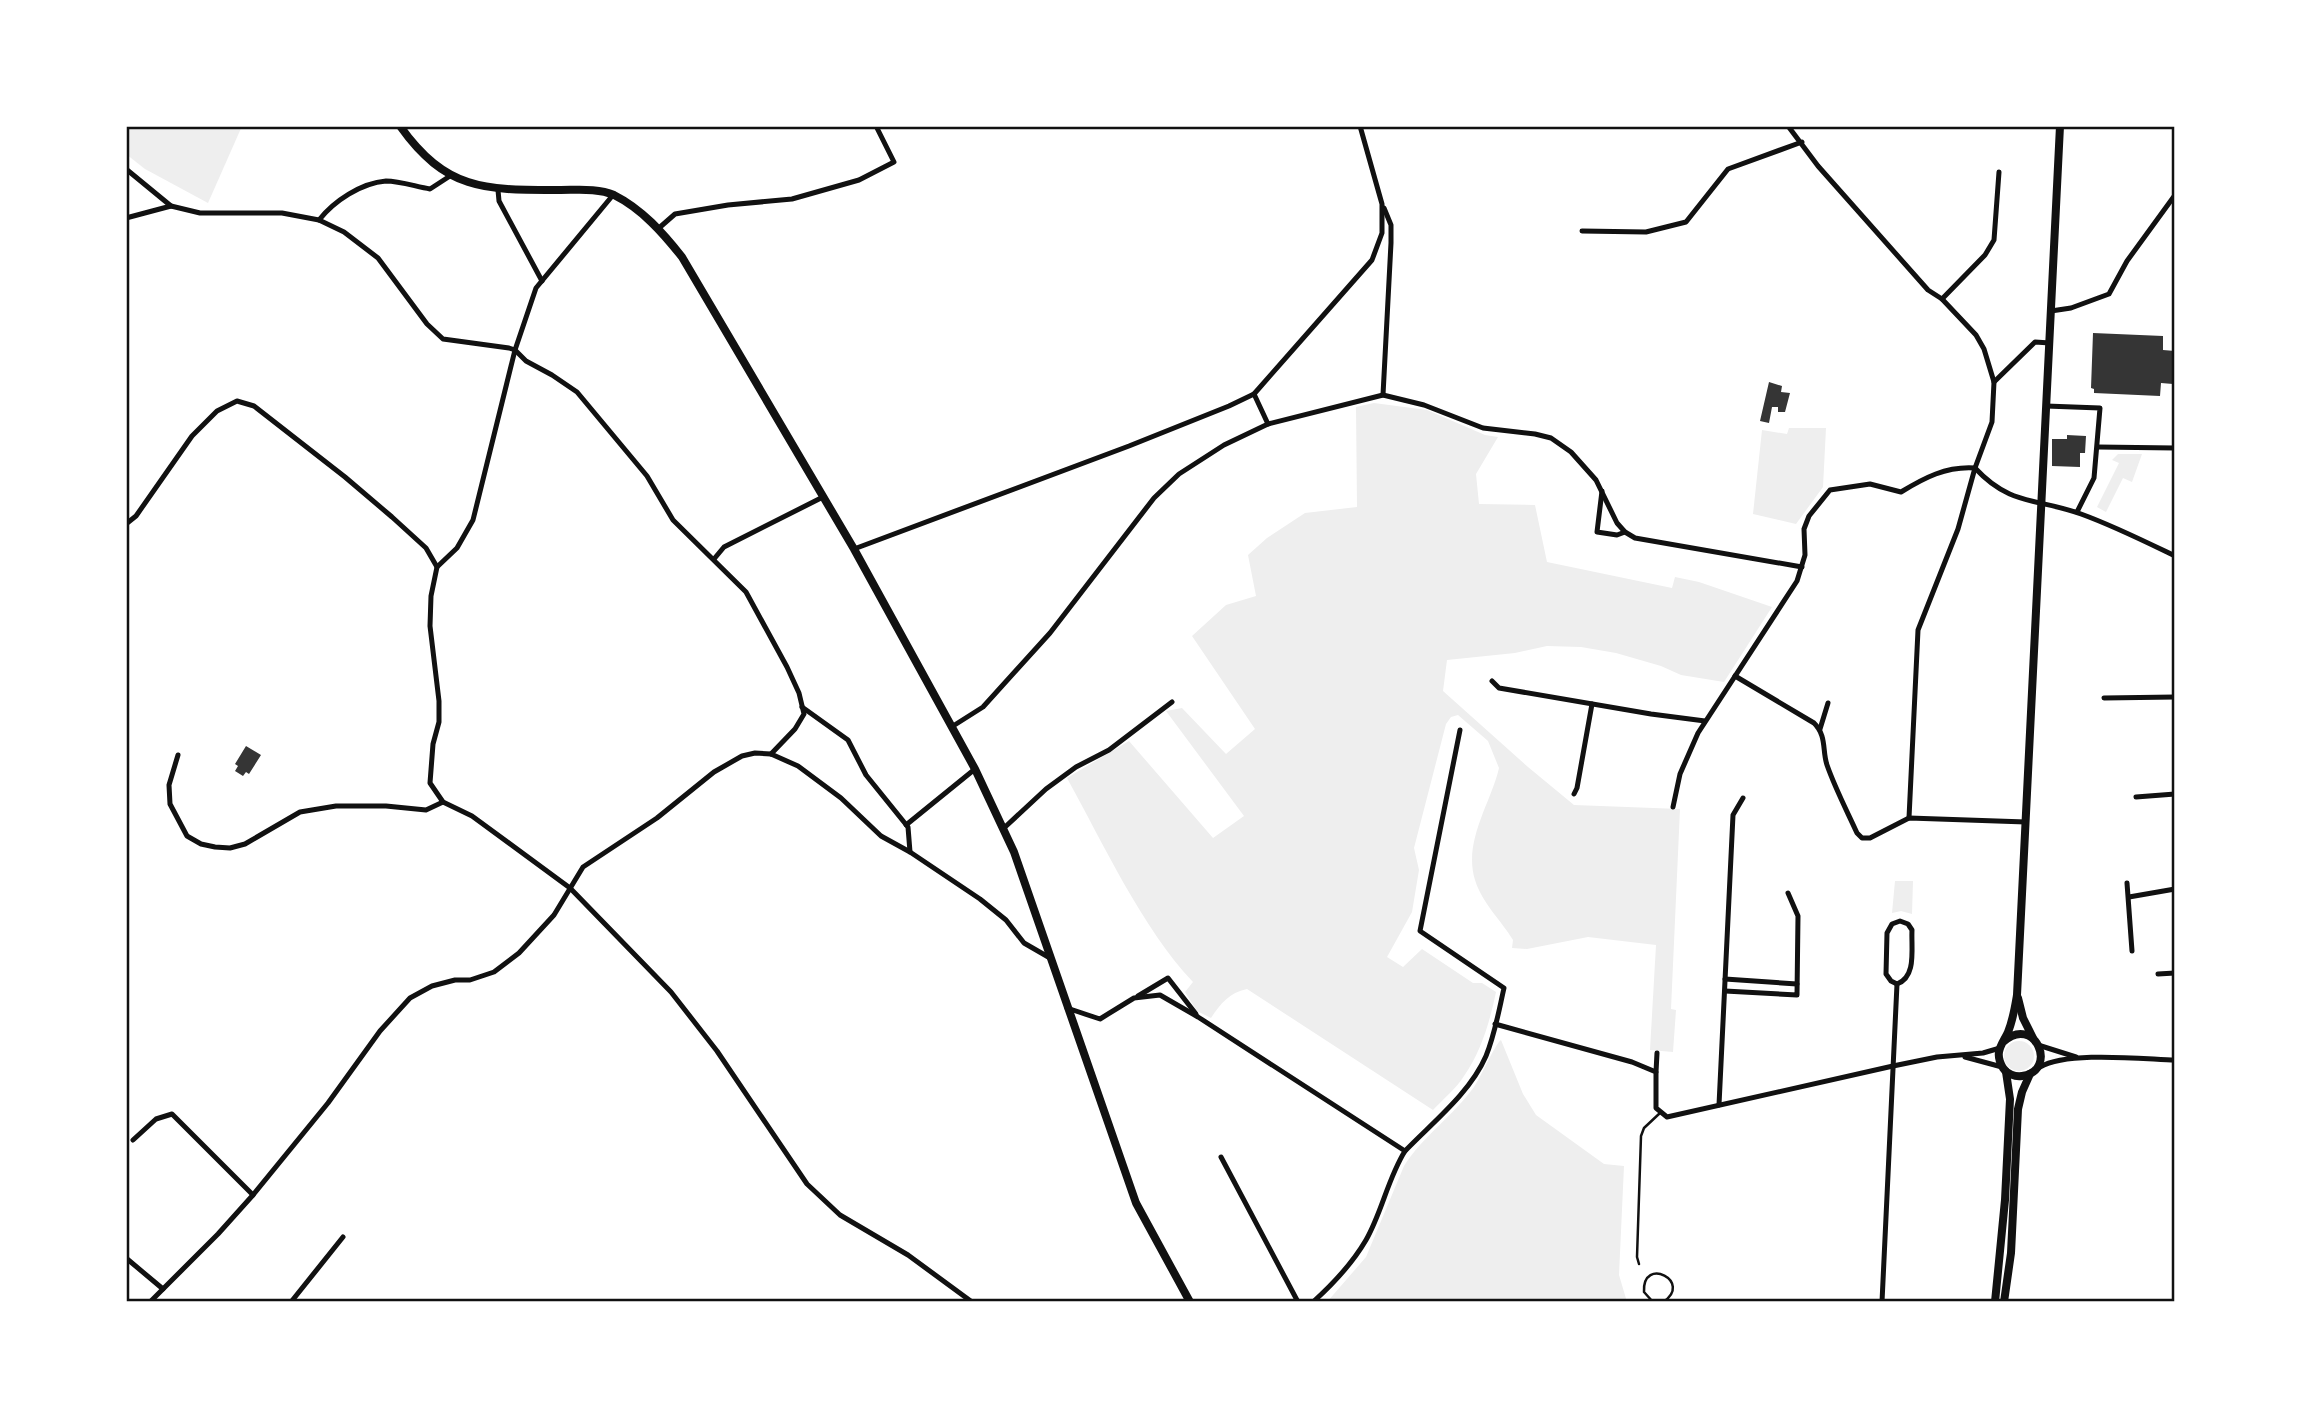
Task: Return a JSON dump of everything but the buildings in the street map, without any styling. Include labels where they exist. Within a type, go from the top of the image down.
[{"type":"main road","points":[[400,126],[426,157],[450,176],[498,190],[592,190],[613,195],[659,228],[682,257],[854,549],[953,726],[1004,828],[1136,1203],[1190,1302]]},
{"type":"main road","points":[[1995,1302],[2006,1200],[2010,1099],[1998,1054],[2010,1027],[2017,995],[2060,126]]},
{"type":"main road","points":[[2004,1302],[2011,1253],[2018,1109],[2041,1058],[2023,1018],[2017,995]]},
{"type":"main road","points":[[2002,1045],[2014,1035],[2021,1034],[2036,1042]]},
{"type":"main road","points":[[2004,1069],[2018,1076],[2033,1071]]},
{"type":"street","points":[[659,228],[676,214],[728,205],[792,199],[859,180],[894,162],[876,126]]},
{"type":"street","points":[[1360,126],[1382,204],[1391,225],[1383,396]]},
{"type":"street","points":[[1788,126],[1818,166],[1928,289],[1942,299],[1976,335],[1984,349],[1994,382],[1992,422],[1975,468],[1958,529],[1918,631],[1909,818]]},
{"type":"street","points":[[1582,231],[1646,232],[1686,222],[1728,169],[1802,142]]},
{"type":"street","points":[[126,169],[171,206],[201,213],[282,213],[319,220],[344,232],[378,258],[427,324],[443,339],[514,351],[577,392],[647,476],[673,520],[746,592],[788,667],[804,714],[771,754]]},
{"type":"street","points":[[1942,299],[1985,255],[1994,240],[1999,172]]},
{"type":"street","points":[[319,220],[355,190],[386,181],[430,189],[450,176]]},
{"type":"street","points":[[498,190],[499,201],[542,281]]},
{"type":"street","points":[[613,195],[536,288],[514,351],[473,520],[457,548],[437,567],[431,596],[430,626],[439,701],[430,783],[443,802],[472,816],[570,888],[671,992],[717,1051],[807,1184],[840,1215],[908,1255],[972,1302]]},
{"type":"street","points":[[2052,311],[2071,308],[2109,294],[2127,261],[2175,195]]},
{"type":"street","points":[[854,549],[1129,446],[1254,394],[1372,260],[1382,233],[1382,204]]},
{"type":"street","points":[[126,218],[171,206]]},
{"type":"street","points":[[1994,382],[2035,342],[2050,343]]},
{"type":"street","points":[[1254,394],[1268,424]]},
{"type":"street","points":[[953,726],[983,707],[1050,633],[1154,498],[1179,474],[1202,458],[1268,424],[1383,396],[1424,405],[1483,428],[1551,438],[1571,452],[1602,489],[1617,523],[1635,538],[1802,567]]},
{"type":"street","points":[[126,524],[136,516],[192,436],[217,411],[237,401],[254,406],[345,477],[426,548],[437,567]]},
{"type":"street","points":[[2046,406],[2099,408],[2094,478],[2077,512]]},
{"type":"street","points":[[2098,447],[2175,448]]},
{"type":"street","points":[[1673,807],[1684,762],[1705,722],[1797,581],[1805,555],[1804,529],[1809,516],[1830,490],[1870,484],[1901,492],[1936,473],[1962,467],[1975,468],[1986,480],[2012,497],[2077,512],[2119,528],[2175,556]]},
{"type":"street","points":[[1602,489],[1597,532],[1617,535],[1625,532]]},
{"type":"street","points":[[714,559],[724,547],[823,497]]},
{"type":"street","points":[[1735,676],[1820,729],[1825,740],[1827,764],[1857,833],[1862,838],[1870,838],[1909,818],[2026,822]]},
{"type":"street","points":[[1492,681],[1499,688],[1705,722]]},
{"type":"street","points":[[2104,698],[2175,696]]},
{"type":"street","points":[[1004,828],[1046,789],[1076,767],[1109,750],[1172,702]]},
{"type":"street","points":[[1820,729],[1828,703]]},
{"type":"street","points":[[1574,794],[1592,704]]},
{"type":"street","points":[[802,707],[848,740],[866,775],[906,824],[910,852]]},
{"type":"street","points":[[1313,1302],[1352,1260],[1367,1239],[1405,1151],[1467,1087],[1485,1057],[1495,1024],[1504,988],[1420,931],[1460,730]]},
{"type":"street","points":[[150,1302],[253,1195],[328,1102],[380,1031],[410,998],[432,986],[455,980],[470,980],[494,972],[519,953],[554,915],[583,867],[656,818],[728,762],[755,753],[771,754],[798,766],[841,798],[881,836],[980,899],[1006,920],[1024,943],[1050,958]]},
{"type":"street","points":[[177,755],[169,785],[170,804],[187,836],[201,844],[215,847],[245,845],[300,812],[336,806],[386,806],[426,810],[443,802]]},
{"type":"street","points":[[906,824],[975,769]]},
{"type":"street","points":[[2136,797],[2175,794]]},
{"type":"street","points":[[1719,1105],[1733,815],[1743,798]]},
{"type":"street","points":[[2127,883],[2132,951]]},
{"type":"street","points":[[2129,897],[2175,889]]},
{"type":"street","points":[[1725,991],[1797,995],[1798,916],[1788,893]]},
{"type":"street","points":[[1900,921],[1908,924],[1912,930],[1910,975],[1897,984],[1886,974],[1887,933],[1892,924],[1900,921]]},
{"type":"street","points":[[2158,974],[2175,973]]},
{"type":"street","points":[[1067,1008],[1100,1019],[1168,978],[1198,1017]]},
{"type":"street","points":[[1725,979],[1797,984]]},
{"type":"street","points":[[1882,1302],[1897,984]]},
{"type":"street","points":[[1133,998],[1160,995],[1405,1151]]},
{"type":"street","points":[[1495,1024],[1632,1062],[1656,1072]]},
{"type":"street","points":[[2036,1042],[2082,1058]]},
{"type":"street","points":[[1657,1053],[1656,1108],[1667,1117],[1937,1057],[1983,1053],[2002,1045]]},
{"type":"street","points":[[1959,1055],[2004,1069]]},
{"type":"street","points":[[2033,1071],[2052,1061],[2082,1058],[2175,1060]]},
{"type":"street","points":[[133,1140],[156,1119],[172,1114],[253,1195]]},
{"type":"street","points":[[1221,1157],[1298,1302]]},
{"type":"street","points":[[291,1302],[343,1237]]},
{"type":"street","points":[[126,1258],[163,1289]]},
{"type":"lane","points":[[1639,1264],[1637,1257],[1641,1136],[1644,1128],[1660,1113]]},
{"type":"lane","points":[[1653,1302],[1644,1292],[1644,1283],[1650,1275],[1660,1273],[1668,1278],[1672,1286],[1670,1296],[1663,1302]]},
{"type":"shaded area","points":[[126,126],[242,126],[208,203],[145,169],[126,154]]},
{"type":"shaded area","points":[[1374,403],[1427,410],[1485,435],[1498,437],[1476,474],[1479,504],[1535,505],[1547,562],[1672,588],[1675,577],[1699,582],[1772,607],[1724,682],[1681,675],[1661,666],[1616,653],[1581,647],[1547,646],[1515,653],[1447,660],[1443,691],[1574,805],[1680,809],[1671,1009],[1676,1010],[1673,1052],[1650,1050],[1656,945],[1588,937],[1527,949],[1512,948],[1513,940],[1478,888],[1472,865],[1475,837],[1499,768],[1488,741],[1458,715],[1451,717],[1446,724],[1414,848],[1419,870],[1412,912],[1387,957],[1403,967],[1422,949],[1473,983],[1482,983],[1496,992],[1488,1025],[1470,1067],[1461,1081],[1433,1110],[1247,989],[1226,999],[1211,1018],[1197,1011],[1185,992],[1193,982],[1140,911],[1067,778],[1129,741],[1213,838],[1244,816],[1166,711],[1182,708],[1226,754],[1255,729],[1192,636],[1226,605],[1256,596],[1248,555],[1267,538],[1305,513],[1357,507],[1356,407]]},
{"type":"shaded area","points":[[1789,428],[1826,428],[1823,487],[1796,524],[1753,514],[1762,430],[1787,434]]},
{"type":"shaded area","points":[[2118,454],[2142,454],[2132,482],[2123,478],[2106,512],[2097,507],[2119,463],[2112,460]]},
{"type":"shaded area","points":[[1895,881],[1913,881],[1912,914],[1901,911],[1892,913]]},
{"type":"shaded area","points":[[1501,1040],[1523,1094],[1536,1115],[1604,1164],[1624,1166],[1619,1275],[1627,1302],[1327,1302],[1366,1257],[1404,1166],[1474,1087]]},
{"type":"shaded area","points":[[2019,1041],[2030,1045],[2034,1056],[2030,1067],[2019,1071],[2008,1067],[2004,1056],[2008,1045]]}]
